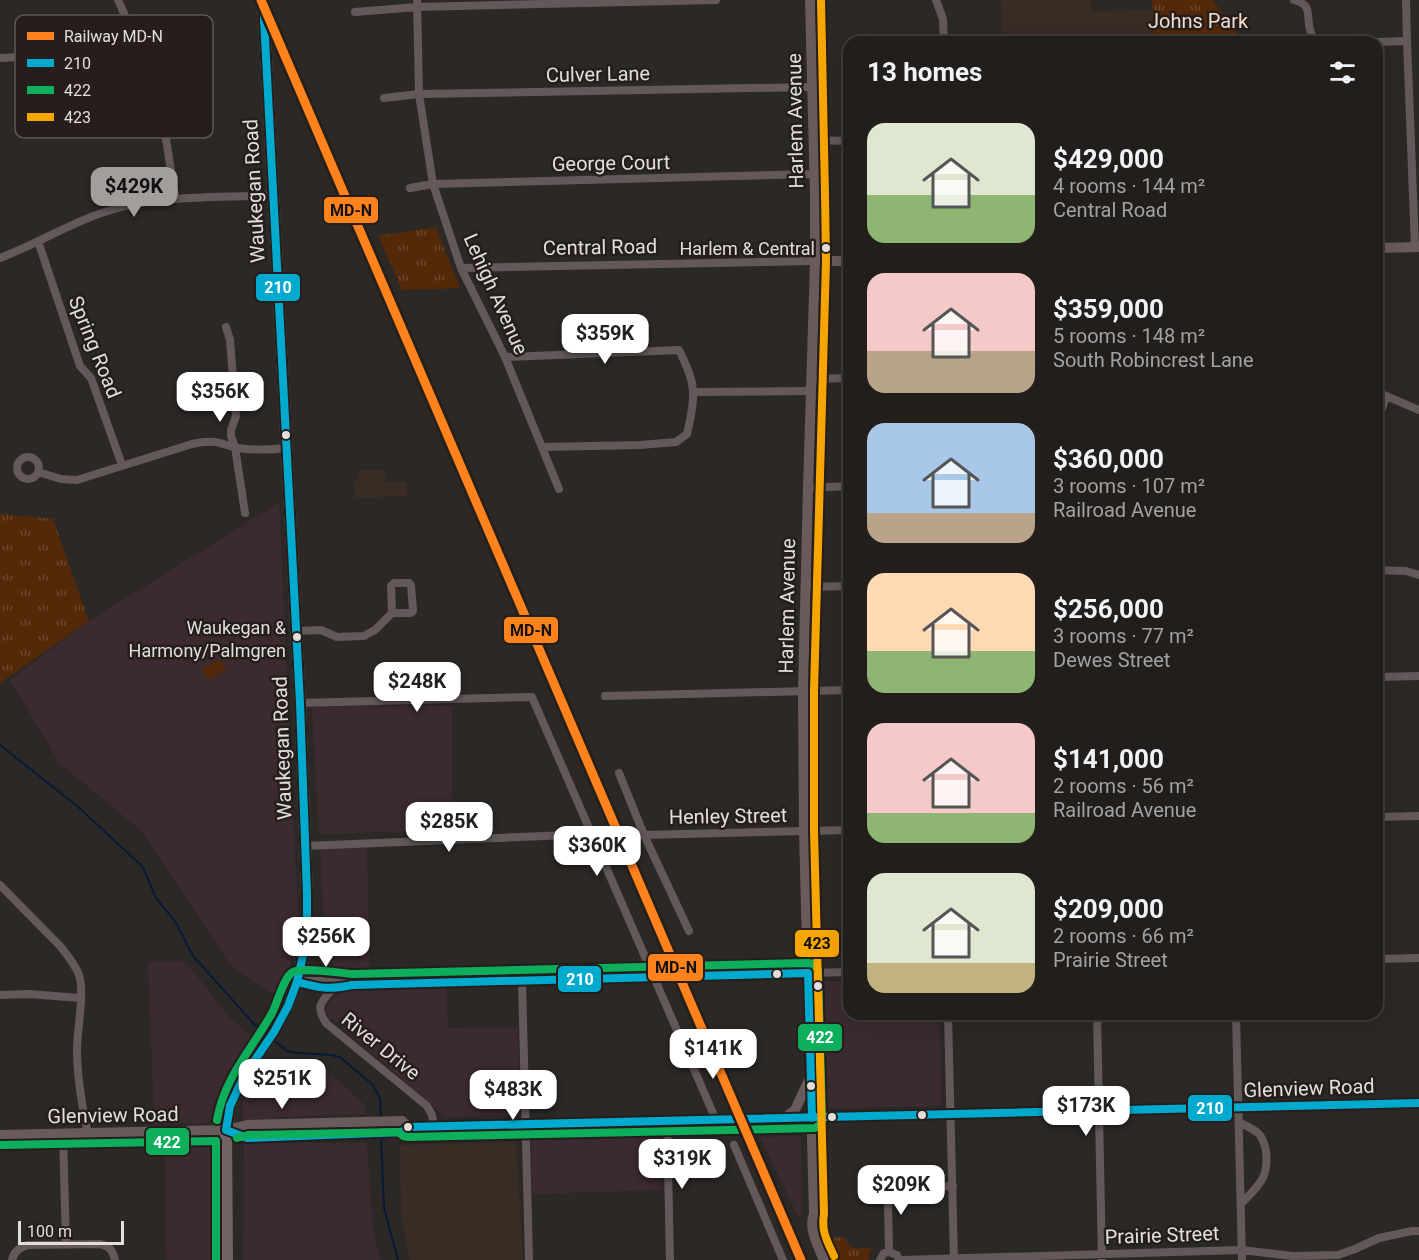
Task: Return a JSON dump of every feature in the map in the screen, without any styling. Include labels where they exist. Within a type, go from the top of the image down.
[{"type":"main road","name":"Waukegan Road","points":[[227,1260],[226,1130],[230,1106],[244,1076],[274,1032],[288,1006],[297,982],[307,938],[297,631],[263,0]]},
{"type":"main road","name":"Harlem Avenue","points":[[810,0],[815,261],[803,691],[804,831],[814,1214]]},
{"type":"main road","points":[[1383,248],[1417,247]]},
{"type":"main road","name":"Central Road","points":[[815,261],[843,261]]},
{"type":"main road","points":[[784,1118],[795,1110],[811,1073]]},
{"type":"main road","name":"Glenview Road","points":[[0,1135],[226,1130],[247,1137],[392,1127],[402,1121],[408,1127],[434,1127],[1419,1102]]},
{"type":"main road","points":[[814,1214],[813,1232],[824,1260]]},
{"type":"main road","points":[[814,1214],[831,1260]]},
{"type":"street","points":[[118,0],[125,15]]},
{"type":"street","points":[[355,12],[417,4],[716,0]]},
{"type":"street","points":[[936,0],[943,19],[944,36]]},
{"type":"street","points":[[1294,0],[1307,7],[1312,36]]},
{"type":"street","points":[[1406,0],[1417,247]]},
{"type":"street","name":"Lehigh Avenue","points":[[417,4],[419,94],[433,184],[461,268],[505,357],[559,489]]},
{"type":"street","points":[[1383,42],[1407,42]]},
{"type":"street","points":[[0,57],[15,57]]},
{"type":"street","name":"Culver Lane","points":[[384,98],[419,94],[812,87]]},
{"type":"street","points":[[165,138],[176,199]]},
{"type":"street","points":[[813,140],[843,141]]},
{"type":"street","name":"George Court","points":[[410,188],[433,184],[814,174]]},
{"type":"street","points":[[0,258],[108,211],[176,199],[273,195]]},
{"type":"street","name":"Spring Road","points":[[38,241],[80,366],[92,378],[122,465]]},
{"type":"street","name":"Central Road","points":[[461,268],[815,261]]},
{"type":"street","points":[[226,327],[230,340],[236,416],[231,430],[245,513]]},
{"type":"street","points":[[505,357],[679,350],[689,373],[693,392],[687,434],[676,442],[543,447]]},
{"type":"street","points":[[811,379],[843,378]]},
{"type":"street","points":[[693,392],[810,392]]},
{"type":"street","points":[[1383,395],[1419,410]]},
{"type":"street","points":[[1383,406],[1386,397]]},
{"type":"street","points":[[38,472],[61,479],[74,480],[204,441],[235,447],[286,448]]},
{"type":"street","points":[[808,488],[843,486]]},
{"type":"street","points":[[1383,570],[1406,571],[1419,575]]},
{"type":"street","points":[[297,631],[321,630],[337,637],[370,634],[392,613],[411,613],[413,611],[409,583],[394,583],[391,586],[392,613]]},
{"type":"street","points":[[805,587],[843,586]]},
{"type":"street","points":[[1383,677],[1419,676]]},
{"type":"street","points":[[604,696],[843,690]]},
{"type":"street","points":[[300,703],[532,697],[713,1113],[713,1120]]},
{"type":"street","points":[[619,773],[644,835],[689,932]]},
{"type":"street","points":[[1383,817],[1419,816]]},
{"type":"street","name":"Henley Street","points":[[644,835],[843,830]]},
{"type":"street","points":[[305,846],[592,834]]},
{"type":"street","points":[[0,885],[61,947],[74,965],[80,980],[78,1068],[88,1134]]},
{"type":"street","points":[[1383,959],[1419,958]]},
{"type":"street","points":[[297,982],[320,981],[352,985],[843,972]]},
{"type":"street","points":[[522,981],[528,1260]]},
{"type":"street","points":[[297,982],[333,989],[352,985]]},
{"type":"street","name":"River Drive","points":[[333,989],[320,1005],[321,1016],[327,1024],[427,1106],[432,1115],[434,1127]]},
{"type":"street","points":[[0,994],[80,998]]},
{"type":"street","points":[[948,1020],[954,1259]]},
{"type":"street","points":[[1097,1020],[1102,1257]]},
{"type":"street","points":[[1236,1020],[1242,1260]]},
{"type":"street","points":[[667,1121],[670,1260]]},
{"type":"street","points":[[1239,1122],[1260,1134],[1267,1160],[1264,1179],[1241,1204]]},
{"type":"street","points":[[63,1134],[66,1244]]},
{"type":"street","points":[[734,1145],[783,1260],[772,1260]]},
{"type":"street","points":[[889,1251],[888,1200],[891,1190],[897,1187],[953,1186]]},
{"type":"street","name":"Prairie Street","points":[[900,1260],[1102,1257],[1242,1250],[1292,1256],[1338,1255],[1379,1238],[1419,1231]]},
{"type":"street","points":[[12,1260],[15,1251],[23,1246],[66,1244],[105,1245],[111,1249],[115,1260]]},
{"type":"street","points":[[880,1260],[889,1251]]},
{"type":"street","points":[[889,1251],[895,1253],[900,1260]]},
{"type":"shaded area","points":[[1001,0],[1091,0],[1092,12],[1152,10],[1154,36],[1002,36]]},
{"type":"shaded area","points":[[385,470],[386,482],[407,482],[407,496],[355,498],[354,480],[358,479],[357,471]]},
{"type":"shaded area","points":[[279,503],[298,914],[289,969],[278,998],[230,965],[143,832],[60,764],[10,680],[89,621]]},
{"type":"shaded area","points":[[452,705],[452,830],[319,834],[312,707]]},
{"type":"shaded area","points":[[367,847],[370,979],[317,980],[324,935],[320,849]]},
{"type":"shaded area","points":[[185,961],[231,1019],[256,1039],[217,1099],[217,1111],[208,1123],[154,1125],[148,962]]},
{"type":"shaded area","points":[[822,981],[843,981],[843,1020],[940,1020],[942,1106],[827,1108]]},
{"type":"shaded area","points":[[446,987],[448,1028],[518,1027],[520,1115],[445,1117],[338,1023],[328,1018],[326,1011],[334,996],[351,988]]},
{"type":"shaded area","points":[[270,1057],[290,1064],[319,1063],[365,1105],[365,1114],[280,1117],[243,1121],[242,1105]]},
{"type":"shaded area","points":[[660,1128],[661,1190],[532,1194],[531,1132]]},
{"type":"shaded area","points":[[801,1136],[802,1214],[798,1216],[760,1137]]},
{"type":"shaded area","points":[[516,1142],[523,1260],[410,1260],[401,1215],[400,1145]]},
{"type":"shaded area","points":[[213,1143],[216,1260],[166,1260],[165,1144]]},
{"type":"shaded area","points":[[244,1143],[367,1143],[373,1228],[380,1260],[243,1260]]},
{"type":"green space","name":"Johns Park","points":[[1152,0],[1214,0],[1240,36],[1154,36]]},
{"type":"green space","points":[[1206,18],[1207,36],[1155,36],[1154,20]]},
{"type":"green space","points":[[436,227],[460,288],[402,290],[378,236]]},
{"type":"green space","points":[[0,514],[53,519],[89,621],[0,683]]},
{"type":"green space","points":[[220,659],[226,670],[208,680],[202,669]]},
{"type":"green space","points":[[845,1237],[853,1247],[874,1247],[869,1253],[869,1260],[838,1260],[830,1238]]},
{"type":"waterway","points":[[0,745],[77,806],[143,867],[156,898],[175,921],[193,956],[255,1025],[268,1036]]},
{"type":"waterway","points":[[275,1041],[287,1051],[332,1055],[341,1058],[373,1085],[380,1099],[381,1118]]},
{"type":"waterway","points":[[381,1136],[384,1208],[398,1260]]},
{"type":"rail line","name":"MD-N","points":[[261,0],[801,1260]]},
{"type":"transit line","name":"210","points":[[226,1130],[230,1106],[244,1076],[274,1032],[288,1006],[297,982],[307,938],[300,703],[263,0]]},
{"type":"transit line","name":"423","points":[[821,0],[826,261],[814,691],[814,831],[823,1226],[834,1256]]},
{"type":"transit line","name":"422","points":[[217,1120],[232,1077],[272,1013],[287,979],[293,972],[313,970],[353,974],[808,963],[814,964],[818,970],[822,1118],[821,1124],[815,1128],[408,1137],[398,1132],[248,1135],[237,1138]]},
{"type":"transit line","name":"210","points":[[297,982],[330,988],[352,985],[808,973],[812,1118]]},
{"type":"transit line","name":"210","points":[[226,1130],[247,1138],[402,1132],[408,1127],[1419,1103]]},
{"type":"transit line","name":"422","points":[[0,1145],[216,1141],[216,1260]]},
{"type":"place","name":"Harlem & Central","points":[[826,248]]},
{"type":"place","name":"Waukegan & Harmony/Palmgren","points":[[297,637]]}]
